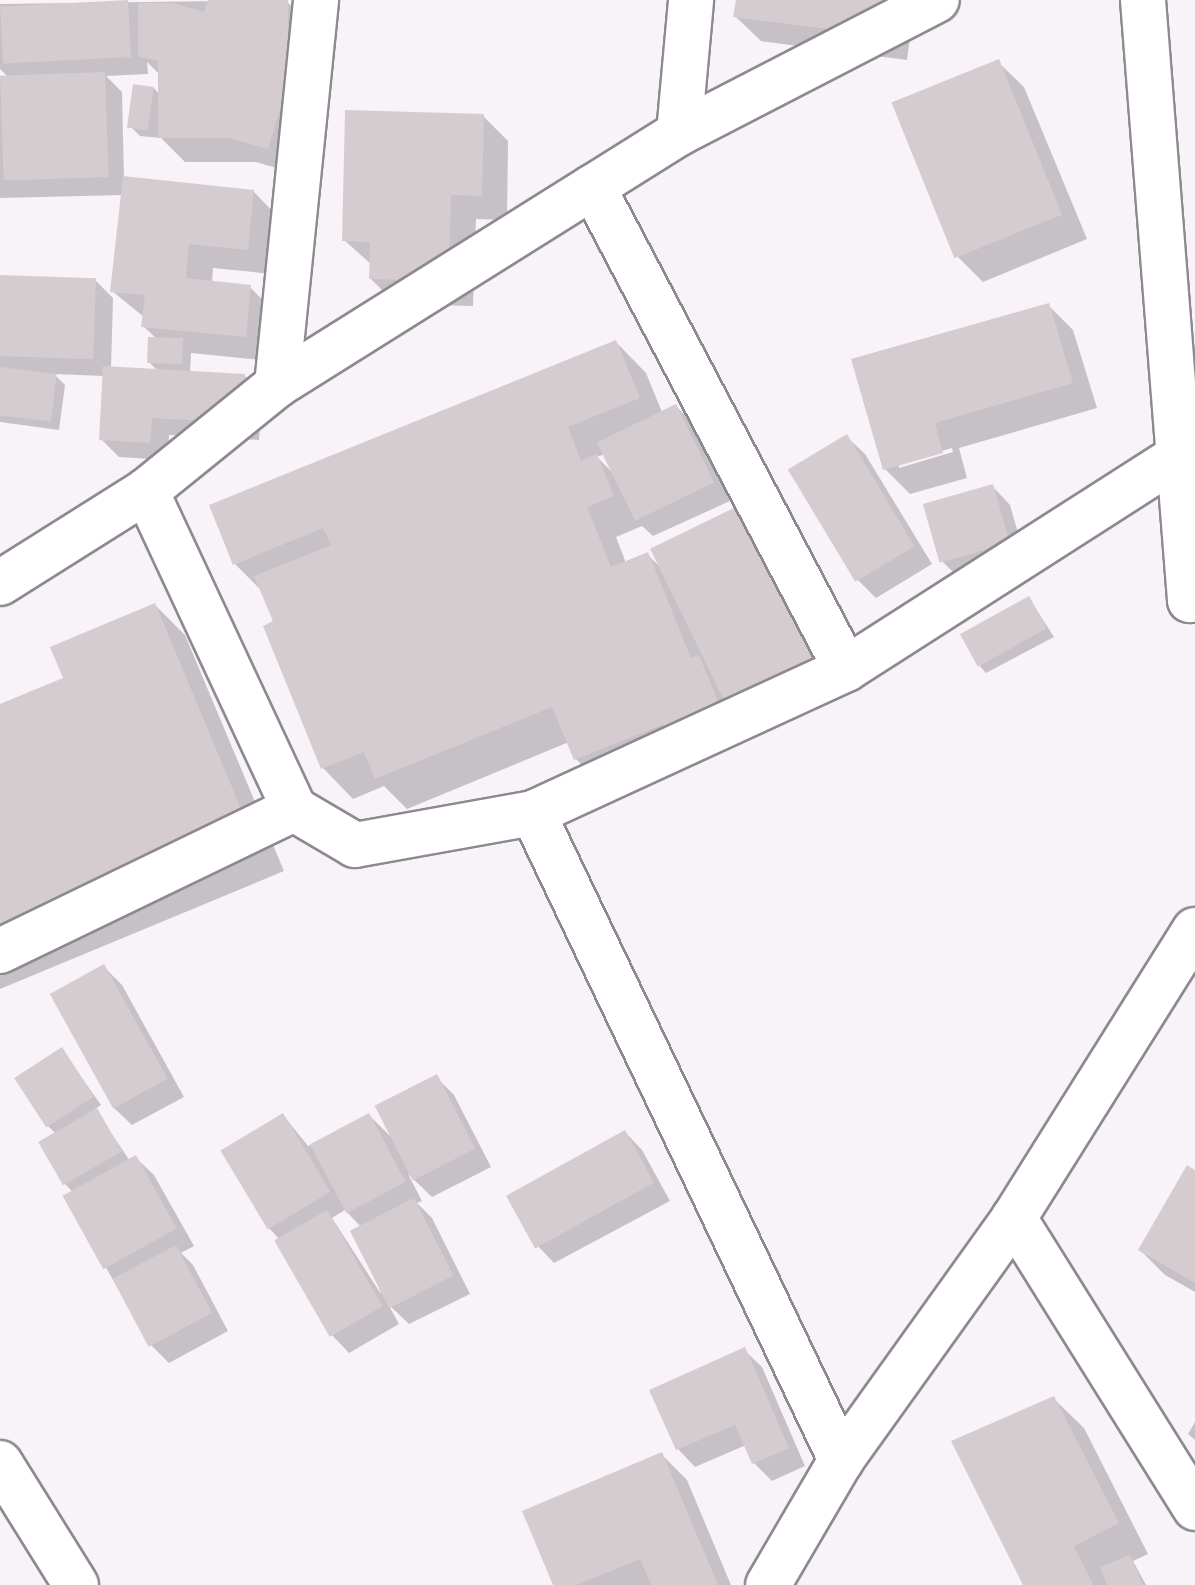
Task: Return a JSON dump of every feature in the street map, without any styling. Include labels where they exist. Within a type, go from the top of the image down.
[{"type":"street","points":[[277,385],[316,0]]},
{"type":"street","points":[[679,133],[691,0]]},
{"type":"street","points":[[0,583],[146,491],[277,385],[679,133],[937,0]]},
{"type":"street","points":[[1143,0],[1177,199],[1179,456],[1193,605]]},
{"type":"street","points":[[593,187],[846,669]]},
{"type":"street","points":[[146,491],[294,809],[355,845],[533,813],[846,669],[1179,456]]},
{"type":"street","points":[[0,951],[294,809]]},
{"type":"street","points":[[533,813],[841,1460]]},
{"type":"street","points":[[768,1585],[841,1460],[1014,1218],[1195,930]]},
{"type":"street","points":[[1014,1218],[1195,1508]]},
{"type":"street","points":[[0,1463],[76,1585]]},
{"type":"building","points":[[128,0],[131,57],[3,64],[0,7]]},
{"type":"building","points":[[208,0],[288,0],[288,82],[268,149],[229,138],[158,138],[158,61],[138,56],[138,3],[173,3],[204,12]]},
{"type":"building","points":[[736,0],[887,0],[883,36],[733,17]]},
{"type":"building","points":[[999,59],[1062,215],[954,258],[891,102]]},
{"type":"building","points":[[105,72],[109,177],[4,181],[0,76]]},
{"type":"building","points":[[133,84],[154,87],[148,130],[127,128]]},
{"type":"building","points":[[345,110],[484,114],[482,196],[451,195],[449,281],[369,279],[370,242],[342,241]]},
{"type":"building","points":[[123,176],[254,190],[248,250],[189,244],[186,278],[251,285],[246,337],[141,327],[145,295],[110,292]]},
{"type":"building","points":[[0,275],[96,278],[93,359],[0,356]]},
{"type":"building","points":[[1049,303],[1073,383],[935,423],[943,453],[883,470],[851,359]]},
{"type":"building","points":[[148,337],[183,338],[182,364],[147,363]]},
{"type":"building","points":[[616,340],[640,398],[568,427],[581,461],[597,454],[614,496],[587,507],[611,567],[648,552],[691,658],[699,655],[721,709],[667,731],[664,724],[574,760],[552,707],[375,779],[364,752],[321,769],[263,626],[273,621],[254,576],[331,545],[323,528],[233,565],[209,505]]},
{"type":"building","points":[[103,366],[245,374],[242,423],[152,418],[150,443],[99,440]]},
{"type":"building","points":[[0,367],[57,374],[51,422],[0,415]]},
{"type":"building","points":[[676,404],[714,482],[635,521],[597,443]]},
{"type":"building","points":[[847,434],[914,546],[855,582],[788,470]]},
{"type":"building","points":[[993,484],[1010,543],[940,563],[923,504]]},
{"type":"building","points":[[740,505],[818,665],[728,709],[650,549]]},
{"type":"building","points":[[1029,596],[1047,628],[978,667],[960,634]]},
{"type":"building","points":[[155,603],[254,840],[0,946],[0,704],[63,678],[50,647]]},
{"type":"building","points":[[104,964],[168,1079],[113,1109],[50,994]]},
{"type":"building","points":[[62,1047],[94,1096],[46,1128],[14,1078]]},
{"type":"building","points":[[437,1074],[475,1149],[413,1181],[375,1106]]},
{"type":"building","points":[[97,1108],[122,1151],[63,1185],[38,1142]]},
{"type":"building","points":[[283,1113],[330,1192],[268,1229],[220,1151]]},
{"type":"building","points":[[369,1113],[406,1182],[346,1213],[310,1144]]},
{"type":"building","points":[[625,1130],[654,1182],[535,1248],[506,1196]]},
{"type":"building","points":[[136,1155],[177,1228],[103,1269],[63,1196]]},
{"type":"building","points":[[1187,1165],[1195,1170],[1195,1283],[1138,1250]]},
{"type":"building","points":[[414,1198],[453,1276],[389,1308],[350,1231]]},
{"type":"building","points":[[327,1210],[382,1306],[330,1337],[274,1240]]},
{"type":"building","points":[[176,1245],[212,1313],[149,1347],[112,1279]]},
{"type":"building","points":[[745,1347],[789,1448],[752,1464],[735,1425],[676,1450],[649,1390]]},
{"type":"building","points":[[1054,1396],[1119,1523],[1074,1546],[1093,1585],[1023,1585],[951,1441]]},
{"type":"building","points":[[662,1452],[718,1585],[651,1585],[640,1559],[577,1585],[553,1585],[522,1511]]},
{"type":"building","points":[[1130,1555],[1143,1585],[1107,1585],[1100,1567]]}]
